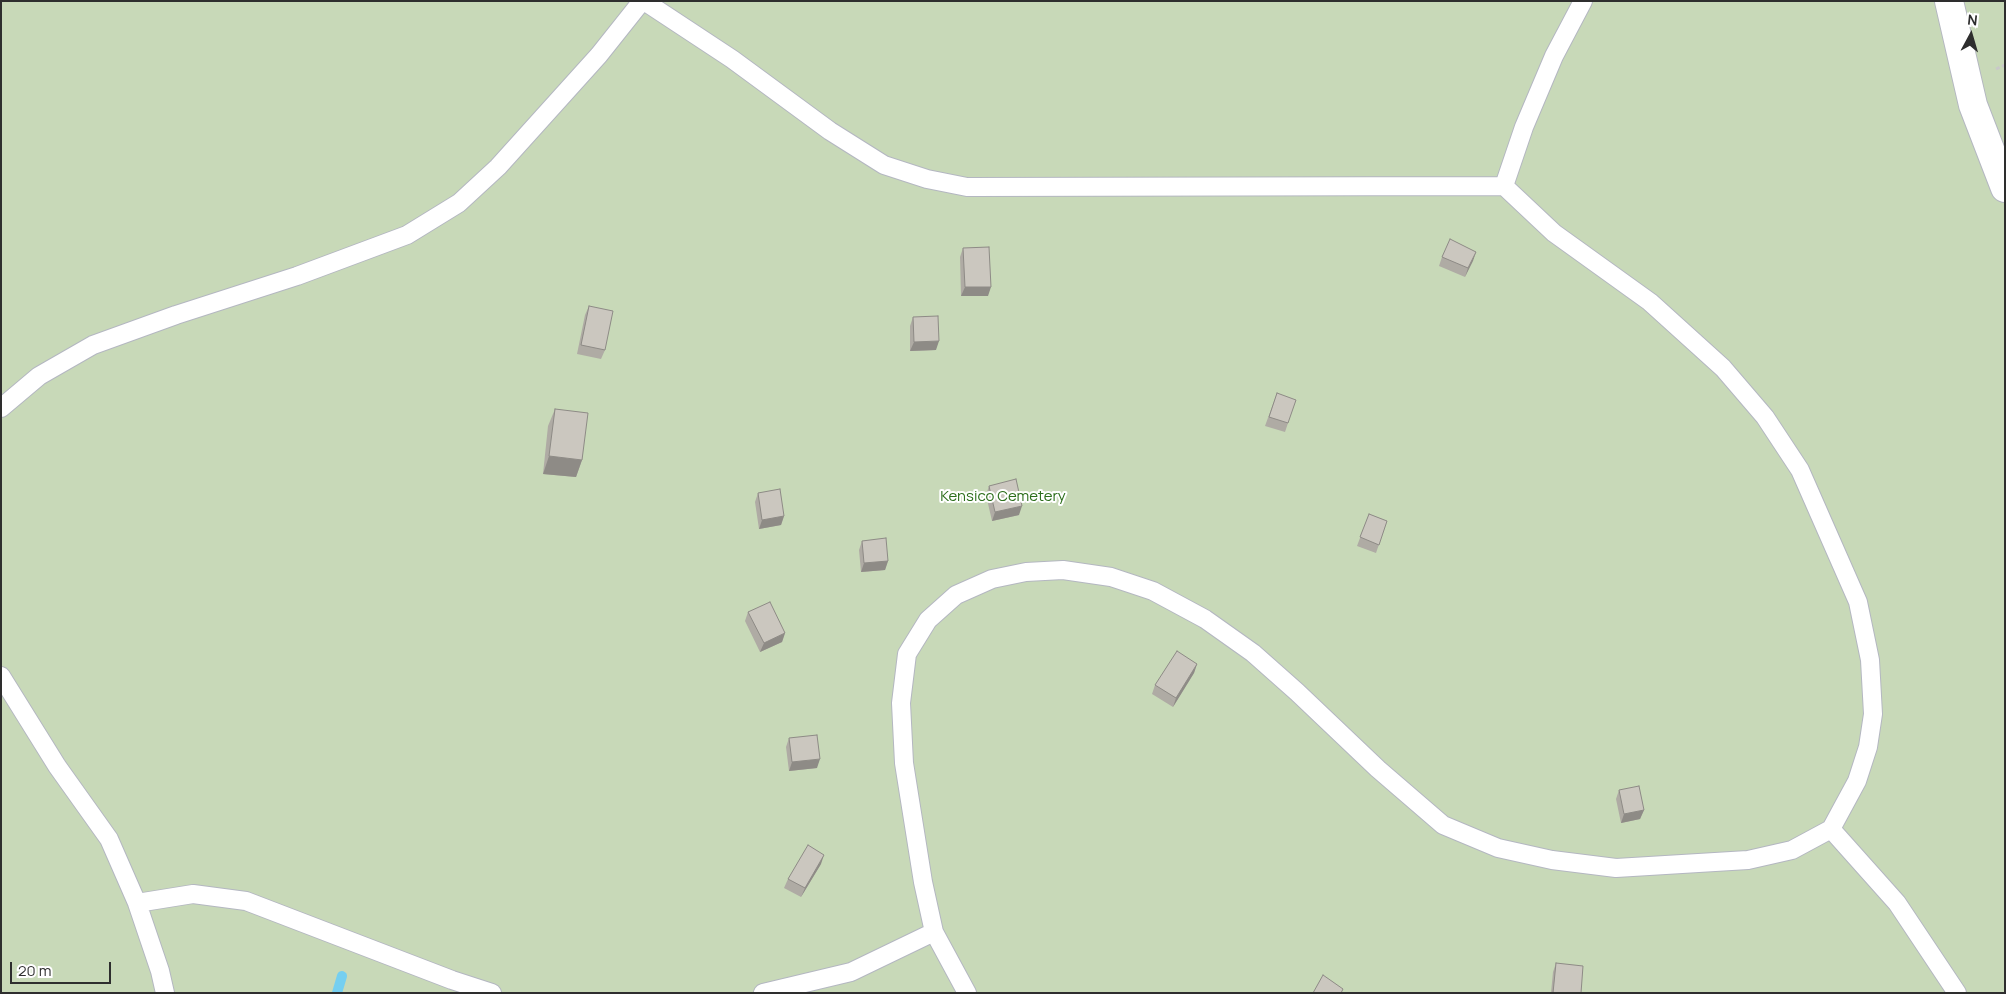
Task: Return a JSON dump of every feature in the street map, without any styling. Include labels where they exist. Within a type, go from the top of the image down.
[{"type":"street","points":[[1949,1],[1973,105],[2005,188]]},
{"type":"lane","points":[[1,408],[39,376],[93,345],[176,315],[297,276],[407,235],[459,203],[498,167],[599,55],[643,1],[732,59],[830,131],[876,160],[884,165],[927,179],[967,187],[1504,186],[1554,233],[1650,302],[1723,368],[1765,416],[1800,470],[1858,602],[1870,660],[1874,714],[1868,747],[1857,781],[1831,829],[1792,850],[1748,860],[1616,868],[1552,860],[1498,848],[1443,825],[1378,769],[1253,653],[1205,619],[1153,591],[1111,577],[1063,570],[1026,572],[992,579],[956,595],[928,620],[907,654],[901,703],[904,763],[923,882],[934,932],[967,993]]},
{"type":"lane","points":[[1504,186],[1524,127],[1546,74],[1583,1]]},
{"type":"lane","points":[[1,676],[57,766],[109,839],[137,903],[160,971],[165,993]]},
{"type":"lane","points":[[1831,829],[1897,903],[1957,993]]},
{"type":"lane","points":[[137,903],[193,894],[246,901],[492,993]]},
{"type":"lane","points":[[763,993],[851,972],[934,932]]},
{"type":"green space","name":"Kensico Cemetery","points":[[1,1],[2005,1],[2005,993],[1,993]]},
{"type":"building","points":[[1450,239],[1476,252],[1468,268],[1442,257]]},
{"type":"building","points":[[989,247],[991,287],[965,287],[963,248]]},
{"type":"building","points":[[589,306],[613,311],[605,350],[581,345]]},
{"type":"building","points":[[938,316],[939,341],[914,342],[913,317]]},
{"type":"building","points":[[1277,393],[1296,400],[1288,423],[1269,417]]},
{"type":"building","points":[[555,409],[588,413],[582,460],[549,456]]},
{"type":"building","points":[[1016,479],[1022,506],[995,512],[989,486]]},
{"type":"building","points":[[780,489],[784,516],[762,520],[758,493]]},
{"type":"building","points":[[1369,514],[1387,521],[1379,545],[1360,537]]},
{"type":"building","points":[[886,538],[888,561],[864,563],[862,541]]},
{"type":"building","points":[[770,602],[785,633],[764,643],[748,612]]},
{"type":"building","points":[[1177,651],[1197,664],[1176,698],[1155,685]]},
{"type":"building","points":[[817,735],[820,759],[792,762],[789,738]]},
{"type":"building","points":[[1639,786],[1644,810],[1624,814],[1619,790]]},
{"type":"building","points":[[808,845],[824,855],[805,888],[788,879]]},
{"type":"building","points":[[1556,963],[1583,966],[1581,993],[1553,993]]},
{"type":"building","points":[[1323,975],[1343,989],[1341,993],[1313,993]]},
{"type":"waterway","points":[[337,993],[342,976]]}]
